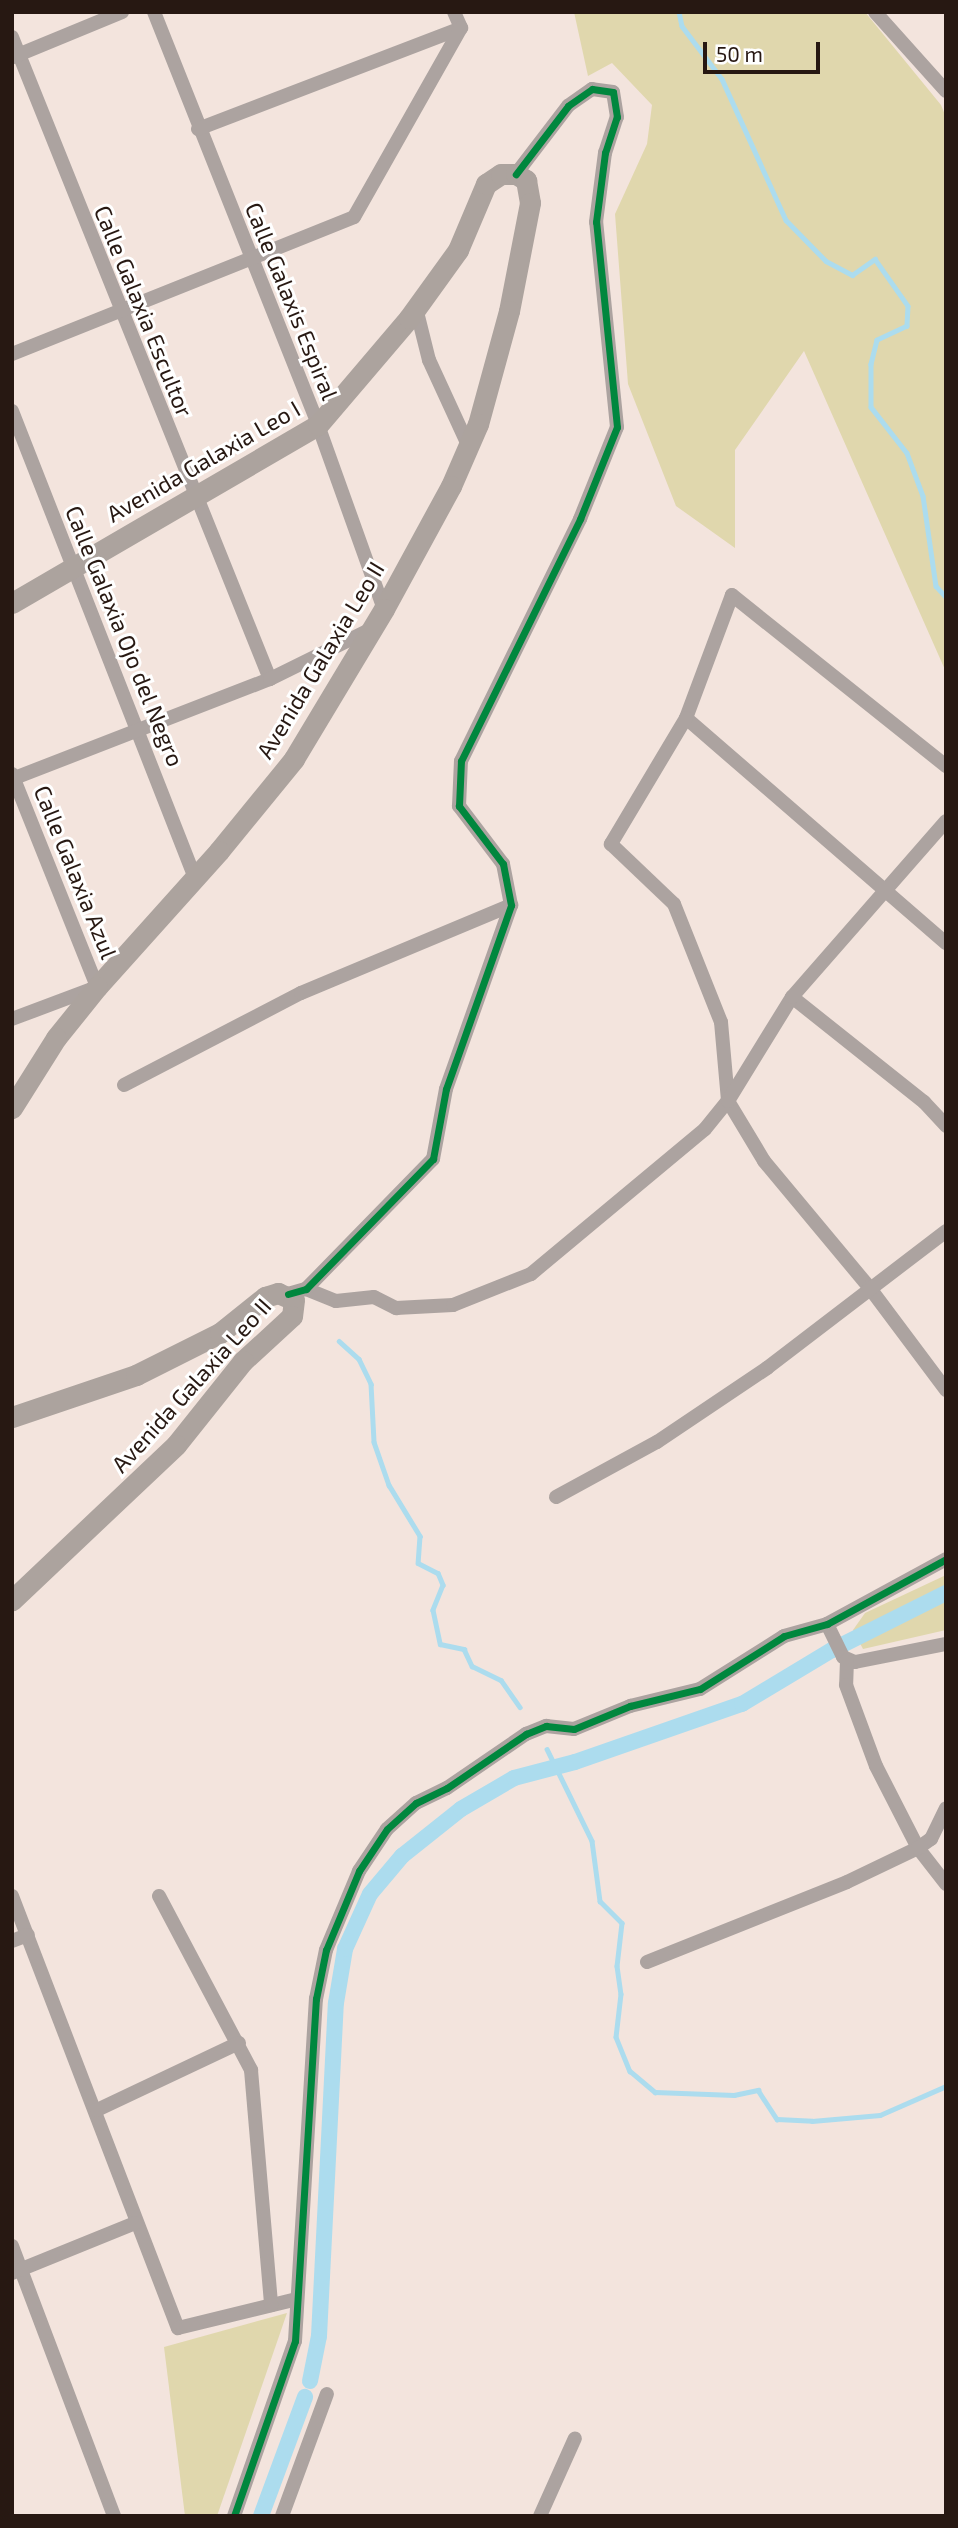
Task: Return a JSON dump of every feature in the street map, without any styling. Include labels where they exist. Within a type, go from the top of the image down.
[{"type":"street","points":[[16,56],[122,12]]},
{"type":"street","name":"Calle Galaxis Espiral","points":[[154,12],[198,129],[318,425],[384,609]]},
{"type":"street","points":[[454,12],[461,28]]},
{"type":"street","points":[[875,12],[946,91]]},
{"type":"street","points":[[198,129],[461,28]]},
{"type":"street","points":[[12,354],[354,217],[461,28]]},
{"type":"street","name":"Calle Galaxia Escultor","points":[[12,37],[16,56],[193,497],[270,679]]},
{"type":"street","points":[[297,1292],[433,1159],[446,1089],[511,905],[503,864],[459,806],[461,761],[580,519],[617,427],[596,222],[605,153],[617,117],[613,92],[592,89],[568,106],[516,174]]},
{"type":"street","name":"Avenida Galaxia Leo I","points":[[12,603],[318,425],[416,308],[458,250],[486,184],[501,174],[516,174]]},
{"type":"street","name":"Avenida Galaxia Leo II","points":[[12,1108],[56,1038],[97,986],[195,878],[294,759],[384,609],[469,447],[498,363],[530,203],[526,180],[516,174]]},
{"type":"street","points":[[416,308],[429,359],[469,447]]},
{"type":"street","name":"Calle Galaxia Ojo del Negro","points":[[12,411],[70,569],[140,729],[195,878]]},
{"type":"street","points":[[946,766],[732,595],[686,718],[611,844],[674,904],[721,1021],[728,1101],[764,1161],[869,1287],[946,1390]]},
{"type":"street","points":[[13,777],[270,679],[371,629]]},
{"type":"street","points":[[686,718],[946,943]]},
{"type":"street","name":"Calle Galaxia Azul","points":[[13,777],[97,986]]},
{"type":"street","points":[[297,1292],[336,1301],[374,1297],[396,1308],[453,1305],[491,1293],[531,1274],[705,1129],[728,1101],[792,997],[946,821]]},
{"type":"street","points":[[124,1085],[301,993],[511,905]]},
{"type":"street","points":[[12,1019],[97,986]]},
{"type":"street","points":[[792,997],[924,1102],[946,1126]]},
{"type":"street","points":[[556,1497],[657,1442],[767,1368],[869,1287],[946,1231]]},
{"type":"street","name":"Avenida Galaxia Leo II","points":[[12,1417],[136,1375],[220,1333],[265,1297],[297,1292],[295,1308],[285,1324],[243,1360],[143,1480],[12,1600]]},
{"type":"street","points":[[234,2516],[284,2383],[295,2341],[309,2174],[316,1999],[326,1950],[359,1871],[387,1829],[416,1803],[447,1788],[526,1734],[546,1726],[574,1729],[630,1706],[700,1689],[784,1636],[827,1624],[946,1559]]},
{"type":"street","points":[[827,1624],[845,1658],[846,1685],[872,1754],[918,1848],[946,1884]]},
{"type":"street","points":[[845,1658],[868,1662],[946,1644]]},
{"type":"street","points":[[648,1962],[822,1893],[918,1848],[931,1839],[946,1808]]},
{"type":"street","points":[[12,1896],[97,2110],[135,2223],[178,2328],[297,2299]]},
{"type":"street","points":[[159,1896],[251,2070],[271,2305]]},
{"type":"street","points":[[12,1941],[28,1935]]},
{"type":"street","points":[[97,2110],[239,2043]]},
{"type":"street","points":[[17,2271],[135,2223]]},
{"type":"street","points":[[12,2246],[17,2271],[114,2516]]},
{"type":"street","points":[[282,2516],[327,2394]]},
{"type":"street","points":[[540,2516],[575,2438]]},
{"type":"shaded area","points":[[574,12],[865,12],[941,105],[946,117],[946,672],[804,351],[735,450],[735,548],[676,506],[628,384],[615,214],[647,144],[652,105],[612,63],[588,76]]},
{"type":"shaded area","points":[[946,1575],[946,1630],[863,1649],[853,1630],[865,1613]]},
{"type":"shaded area","points":[[287,2313],[217,2516],[185,2516],[164,2347]]},
{"type":"waterway","points":[[679,12],[682,26],[722,79],[786,220],[826,261],[852,275],[875,259],[908,306],[907,326],[877,340],[871,364],[871,407],[907,453],[923,496],[936,586],[946,597]]},
{"type":"waterway","points":[[339,1341],[359,1359],[371,1384],[374,1442],[389,1485],[420,1536],[418,1563],[438,1573],[443,1585],[433,1610],[440,1644],[464,1649],[472,1666],[501,1680],[520,1707]]},
{"type":"waterway","points":[[310,2381],[319,2336],[336,2003],[345,1949],[370,1894],[402,1856],[461,1809],[514,1778],[575,1762],[742,1704],[832,1650],[946,1593]]},
{"type":"waterway","points":[[547,1749],[592,1841],[600,1901],[622,1923],[617,1966],[621,1994],[616,2037],[630,2071],[655,2092],[734,2095],[758,2090],[777,2119],[812,2121],[880,2115],[946,2086]]},
{"type":"waterway","points":[[261,2516],[305,2397]]},
{"type":"cycle path","points":[[288,1294],[306,1289],[433,1159],[446,1089],[511,905],[503,864],[459,806],[461,761],[580,519],[617,427],[596,222],[605,153],[617,117],[613,92],[592,89],[568,106],[516,174]]},
{"type":"cycle path","points":[[234,2516],[295,2341],[316,1999],[326,1950],[359,1871],[387,1829],[416,1803],[447,1788],[526,1734],[546,1726],[574,1729],[630,1706],[700,1689],[784,1636],[827,1624],[946,1559]]}]
